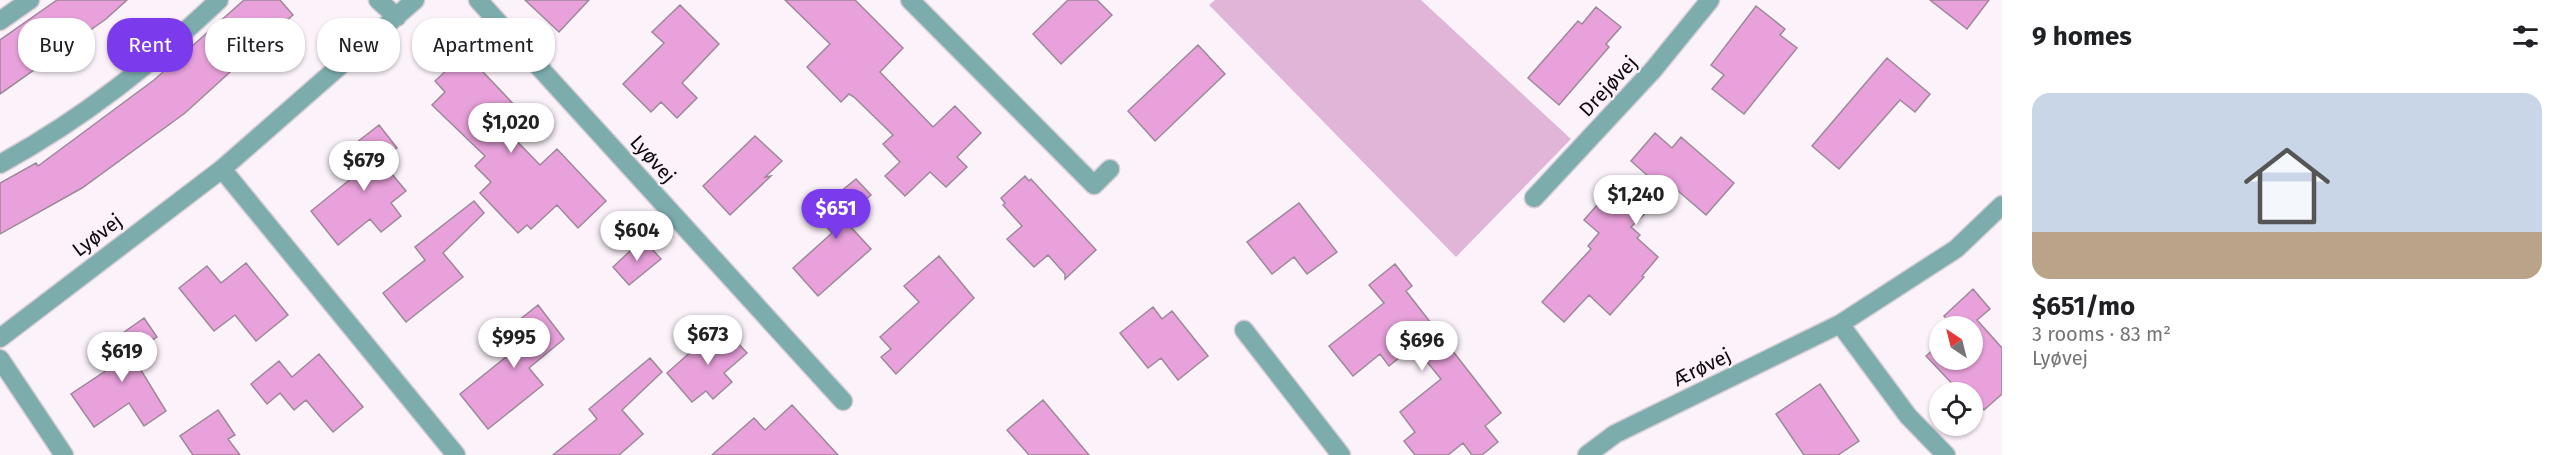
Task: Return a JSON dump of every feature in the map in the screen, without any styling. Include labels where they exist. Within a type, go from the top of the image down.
[{"type":"street","points":[[0,21],[30,0]]},
{"type":"street","points":[[0,164],[53,135],[149,64],[219,0]]},
{"type":"street","points":[[378,0],[397,17]]},
{"type":"street","name":"Lyøvej","points":[[0,338],[222,169],[415,0]]},
{"type":"street","name":"Lyøvej","points":[[478,0],[843,401]]},
{"type":"street","points":[[910,0],[1094,185],[1110,169]]},
{"type":"street","name":"Drejøvej","points":[[1534,198],[1653,70],[1710,0]]},
{"type":"street","points":[[222,169],[456,455]]},
{"type":"street","name":"Ærøvej","points":[[1587,455],[1615,434],[1840,324],[1956,249],[2002,205]]},
{"type":"street","points":[[1840,324],[1908,416],[1946,455]]},
{"type":"street","points":[[1244,330],[1341,455]]},
{"type":"street","points":[[0,359],[64,455]]},
{"type":"shaded area","points":[[1215,0],[1421,0],[1571,139],[1456,257],[1209,5]]},
{"type":"building","points":[[57,0],[127,0],[95,27],[95,18],[31,18]]},
{"type":"building","points":[[244,0],[280,0],[293,15],[290,18],[224,18]]},
{"type":"building","points":[[525,0],[589,0],[559,32],[555,28],[555,18],[544,18]]},
{"type":"building","points":[[785,0],[855,0],[903,48],[880,72],[933,127],[955,106],[981,133],[957,157],[967,167],[946,187],[930,172],[905,196],[885,176],[900,162],[883,144],[893,135],[854,97],[849,94],[841,102],[807,67],[830,44]]},
{"type":"building","points":[[1068,0],[1097,0],[1112,15],[1061,64],[1033,34]]},
{"type":"building","points":[[1930,0],[1989,0],[1967,29]]},
{"type":"building","points":[[680,5],[719,44],[682,83],[697,98],[677,118],[661,102],[651,112],[623,84],[664,43],[652,32]]},
{"type":"building","points":[[1756,6],[1785,29],[1780,35],[1797,48],[1744,114],[1712,89],[1724,75],[1711,65]]},
{"type":"building","points":[[1596,7],[1621,27],[1606,44],[1609,47],[1559,105],[1528,78],[1578,21],[1582,24]]},
{"type":"building","points":[[18,27],[18,72],[31,72],[0,94],[0,40]]},
{"type":"building","points":[[205,35],[205,72],[230,72],[185,113],[82,188],[0,234],[0,183],[36,163],[38,166],[163,72],[193,72],[193,45]]},
{"type":"building","points":[[1198,45],[1225,74],[1155,141],[1128,111]]},
{"type":"building","points":[[1887,58],[1930,94],[1915,112],[1900,100],[1839,169],[1812,146]]},
{"type":"building","points":[[445,72],[483,72],[521,112],[504,128],[540,165],[557,149],[606,201],[578,228],[557,205],[531,229],[527,225],[518,233],[480,193],[491,182],[475,166],[485,156],[432,105],[445,92],[435,81]]},
{"type":"building","points":[[379,125],[397,148],[381,161],[406,191],[391,203],[401,216],[381,232],[370,219],[338,245],[311,211],[368,165],[352,146]]},
{"type":"building","points":[[1655,133],[1672,148],[1681,137],[1734,183],[1706,215],[1677,190],[1667,202],[1662,197],[1631,227],[1640,235],[1637,238],[1658,257],[1642,276],[1644,277],[1610,315],[1589,295],[1564,322],[1542,302],[1591,249],[1588,246],[1599,233],[1584,220],[1604,197],[1618,211],[1648,176],[1631,161]]},
{"type":"building","points":[[755,136],[782,161],[765,177],[771,176],[730,215],[703,186]]},
{"type":"building","points":[[1025,176],[1029,181],[1031,179],[1096,250],[1065,279],[1065,274],[1048,255],[1034,267],[1007,239],[1022,226],[1003,205],[1005,203],[1001,198]]},
{"type":"building","points":[[856,179],[871,195],[857,207],[861,212],[848,224],[871,249],[818,296],[793,268],[832,233],[814,213]]},
{"type":"building","points":[[474,201],[484,213],[443,253],[463,277],[406,322],[383,293],[425,260],[415,247]]},
{"type":"building","points":[[1299,203],[1337,252],[1307,274],[1294,257],[1272,274],[1247,242]]},
{"type":"building","points":[[643,239],[661,259],[629,285],[613,267]]},
{"type":"building","points":[[939,256],[974,298],[896,374],[881,357],[891,349],[880,337],[919,302],[904,286]]},
{"type":"building","points":[[246,263],[288,315],[256,341],[235,315],[214,331],[179,288],[207,266],[221,283]]},
{"type":"building","points":[[1395,264],[1412,286],[1406,291],[1501,413],[1485,426],[1498,442],[1482,455],[1472,455],[1463,443],[1448,455],[1415,455],[1404,441],[1415,432],[1400,412],[1441,379],[1414,346],[1389,366],[1380,354],[1353,376],[1329,346],[1384,303],[1369,285]]},
{"type":"building","points":[[1973,289],[1990,309],[1982,316],[1944,316]]},
{"type":"building","points":[[538,305],[564,339],[529,368],[543,385],[488,429],[460,394],[511,353],[498,337]]},
{"type":"building","points":[[1153,307],[1162,319],[1172,311],[1208,356],[1178,380],[1161,358],[1148,368],[1120,333]]},
{"type":"building","points":[[144,318],[157,337],[131,354],[166,411],[144,426],[129,403],[94,427],[71,394],[125,358],[113,340]]},
{"type":"building","points":[[721,325],[747,353],[724,373],[732,382],[713,399],[706,391],[692,402],[667,373]]},
{"type":"building","points":[[1983,327],[2002,348],[2002,394],[1984,410],[1983,382],[1951,382],[1939,370],[1983,370]]},
{"type":"building","points":[[319,354],[363,407],[333,432],[306,400],[294,410],[280,393],[267,404],[251,384],[279,361],[292,377]]},
{"type":"building","points":[[650,358],[662,372],[622,410],[643,434],[619,455],[553,455],[597,419],[589,409]]},
{"type":"building","points":[[1820,384],[1859,441],[1838,455],[1804,455],[1776,414]]},
{"type":"building","points":[[1043,400],[1089,455],[1029,455],[1007,430]]},
{"type":"building","points":[[792,405],[838,455],[712,455],[754,418],[765,430]]},
{"type":"building","points":[[218,410],[235,435],[228,439],[240,455],[193,455],[180,436]]}]
